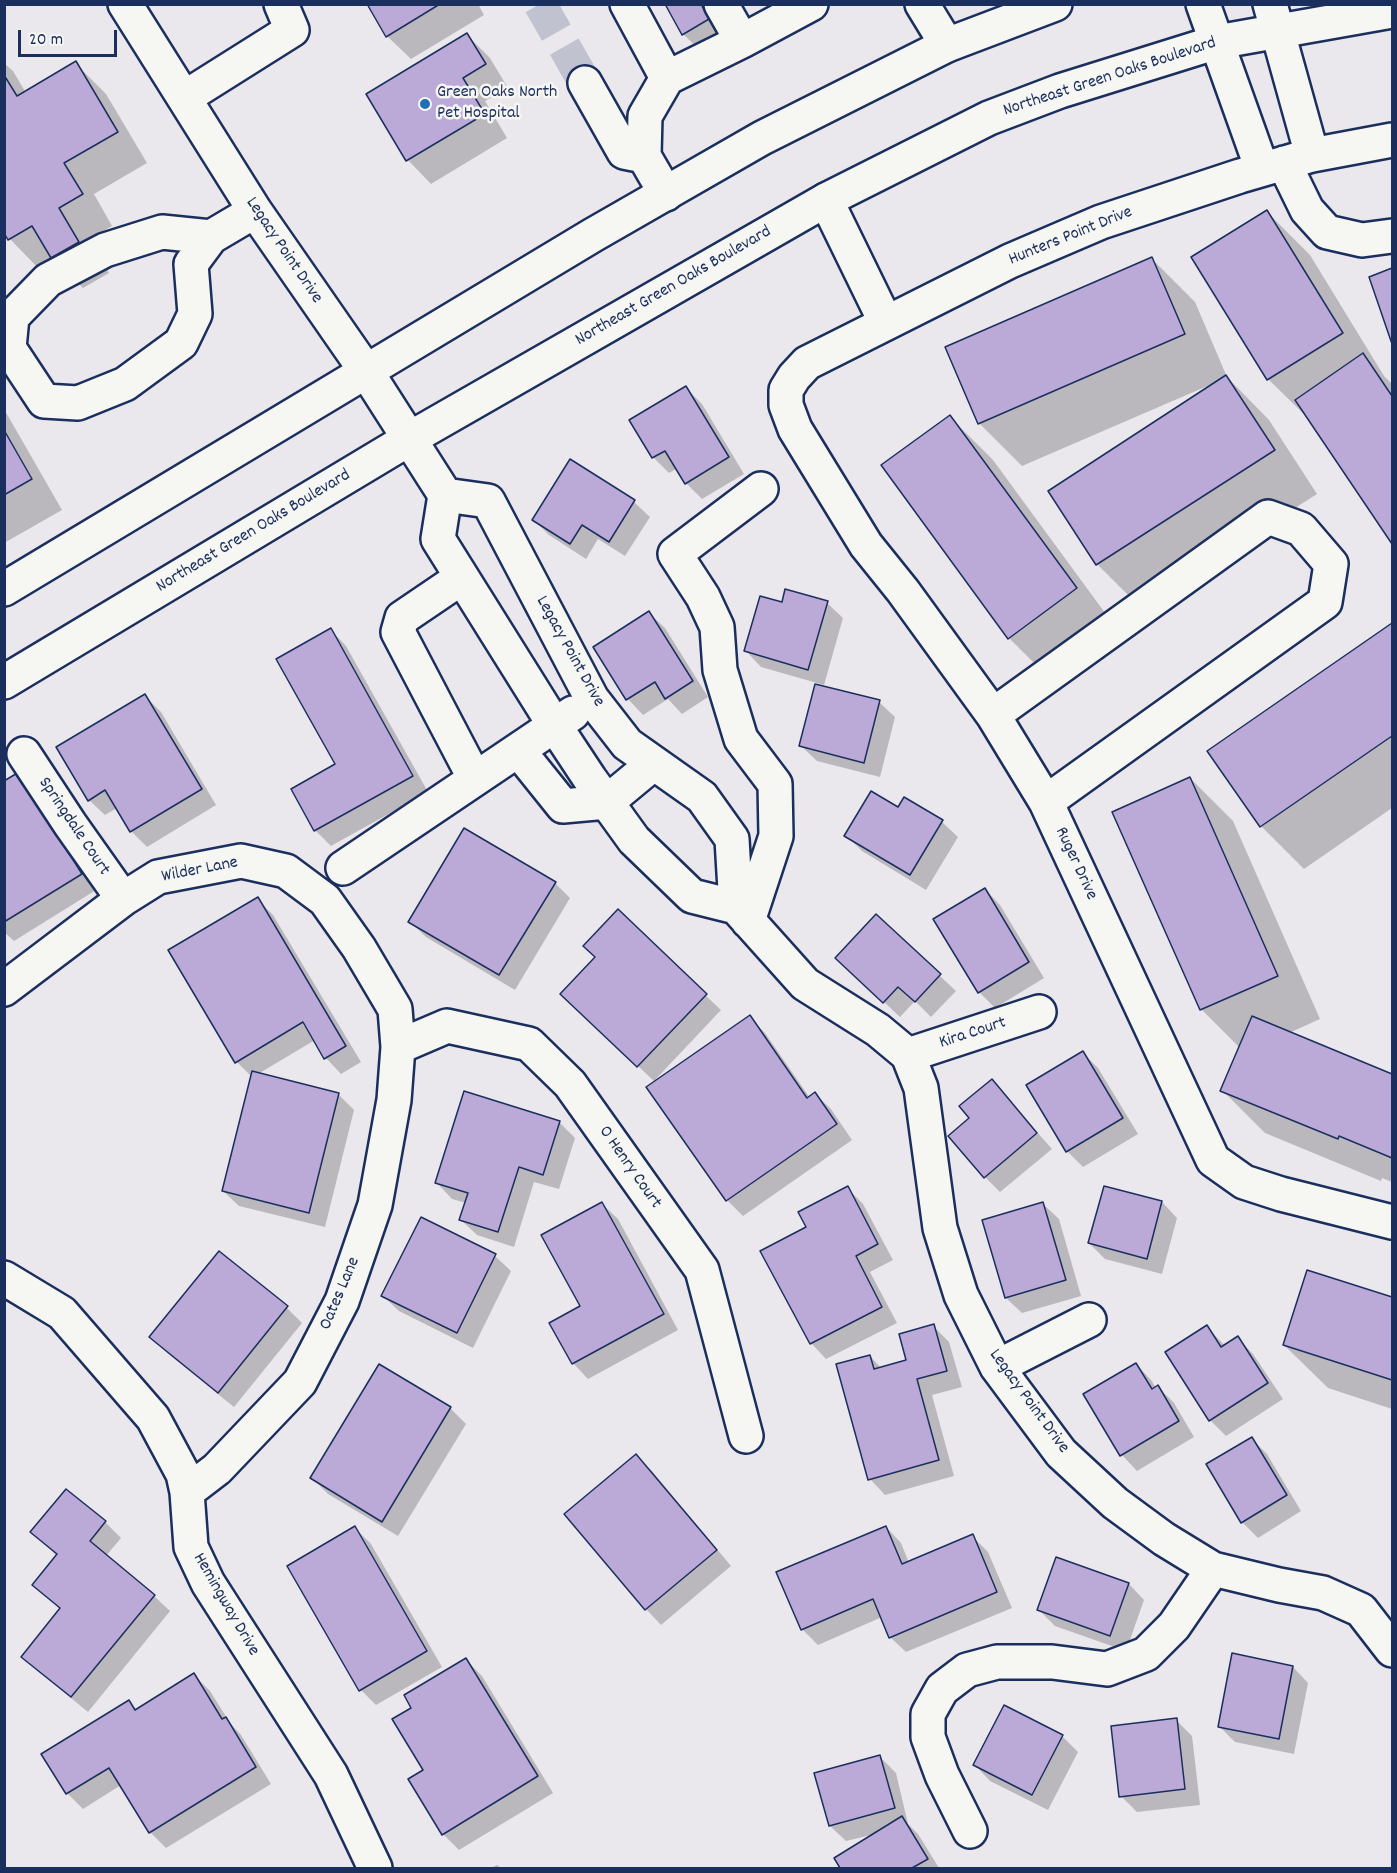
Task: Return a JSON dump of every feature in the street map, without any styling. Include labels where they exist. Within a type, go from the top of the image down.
[{"type":"street","name":"Legacy Point Drive","points":[[125,4],[255,211],[366,371],[445,495],[488,501],[592,699],[627,744],[702,797],[732,839],[742,914],[805,984],[878,1030],[908,1055],[921,1088],[940,1228],[961,1295],[998,1366],[1061,1453],[1115,1503],[1164,1539],[1213,1569],[1323,1593],[1361,1610],[1392,1650]]},
{"type":"street","points":[[184,98],[292,30],[281,4]]},
{"type":"street","points":[[721,4],[742,42]]},
{"type":"street","points":[[666,194],[644,156],[645,116],[668,78],[742,42],[811,4]]},
{"type":"street","points":[[922,4],[947,45]]},
{"type":"street","points":[[4,589],[366,371],[762,138],[947,45],[1055,4]]},
{"type":"street","points":[[1203,4],[1216,42],[1286,162],[1307,210],[1327,232],[1362,240],[1392,236]]},
{"type":"street","points":[[632,6],[668,78]]},
{"type":"street","name":"Northeast Green Oaks Boulevard","points":[[4,682],[409,439],[826,200],[989,118],[1060,91],[1216,42],[1273,18],[1392,11]]},
{"type":"street","points":[[1273,18],[1286,162]]},
{"type":"street","points":[[585,83],[624,152],[644,156]]},
{"type":"street","name":"Hunters Point Drive","points":[[795,429],[786,405],[786,390],[794,376],[807,363],[1010,261],[1101,222],[1286,162],[1392,140]]},
{"type":"street","points":[[826,200],[886,323]]},
{"type":"street","points":[[211,237],[162,232],[105,250],[48,280],[12,317],[9,348],[44,401],[78,403],[125,384],[181,343],[195,314],[191,264],[211,237],[255,211]]},
{"type":"street","name":"Ruger Drive","points":[[795,429],[866,545],[903,591],[993,715],[1046,802],[1213,1160],[1244,1182],[1281,1194],[1392,1222]]},
{"type":"street","points":[[445,495],[438,539],[555,726],[607,802],[634,840],[692,896],[742,914],[776,836],[776,784],[741,739],[720,670],[717,627],[703,597],[675,554],[761,489]]},
{"type":"street","points":[[993,715],[1268,517],[1301,529],[1331,564],[1325,602],[1046,802]]},
{"type":"street","points":[[461,578],[402,618],[398,632],[475,779]]},
{"type":"street","points":[[343,868],[592,699]]},
{"type":"street","points":[[518,750],[563,806],[607,802],[654,763]]},
{"type":"street","name":"Springdale Court","points":[[24,754],[123,899]]},
{"type":"street","name":"Wilder Lane","points":[[4,989],[123,899],[159,877],[242,861],[286,871],[325,900],[359,948],[395,1009],[398,1047]]},
{"type":"street","name":"Kira Court","points":[[908,1055],[1039,1012]]},
{"type":"street","name":"O Henry Court","points":[[398,1047],[447,1026],[528,1044],[570,1084],[702,1270],[746,1436]]},
{"type":"street","name":"Oates Lane","points":[[188,1492],[217,1470],[300,1382],[342,1301],[375,1205],[394,1100],[398,1047]]},
{"type":"street","name":"Hemingway Drive","points":[[4,1278],[62,1313],[153,1418],[183,1474],[188,1492],[191,1547],[208,1584],[331,1775],[375,1869]]},
{"type":"street","points":[[998,1366],[1089,1320]]},
{"type":"street","points":[[970,1831],[942,1775],[928,1737],[928,1714],[942,1689],[967,1670],[997,1662],[1052,1662],[1107,1669],[1146,1654],[1174,1626],[1213,1569]]},
{"type":"building","points":[[367,4],[440,4],[386,37]]},
{"type":"building","points":[[665,4],[701,4],[709,19],[682,35]]},
{"type":"building","name":"Green Oaks North Pet Hospital","points":[[467,33],[486,64],[463,78],[485,114],[406,161],[366,94]]},
{"type":"building","points":[[76,61],[118,132],[64,163],[83,194],[59,208],[79,242],[51,258],[32,226],[8,240],[4,233],[4,75],[17,96]]},
{"type":"building","points":[[1267,210],[1343,333],[1267,380],[1191,257]]},
{"type":"building","points":[[1152,257],[1185,334],[978,424],[945,347]]},
{"type":"building","points":[[1392,268],[1392,344],[1369,277]]},
{"type":"building","points":[[1363,353],[1392,396],[1392,544],[1295,400]]},
{"type":"building","points":[[1226,375],[1275,450],[1096,565],[1048,491]]},
{"type":"building","points":[[686,386],[729,457],[685,484],[665,451],[652,458],[629,420]]},
{"type":"building","points":[[950,415],[1077,588],[1008,639],[881,465]]},
{"type":"building","points":[[4,430],[32,479],[4,495]]},
{"type":"building","points":[[570,459],[635,500],[609,542],[582,525],[570,544],[532,520]]},
{"type":"building","points":[[785,589],[828,601],[808,670],[744,651],[760,596],[782,602]]},
{"type":"building","points":[[649,611],[693,681],[665,699],[655,682],[626,700],[593,647]]},
{"type":"building","points":[[1392,623],[1392,736],[1260,827],[1207,751]]},
{"type":"building","points":[[331,628],[413,776],[314,831],[291,789],[335,764],[276,659]]},
{"type":"building","points":[[815,684],[880,700],[864,763],[799,746]]},
{"type":"building","points":[[145,694],[202,789],[130,832],[105,790],[88,801],[56,747]]},
{"type":"building","points":[[19,772],[82,874],[4,922],[4,781]]},
{"type":"building","points":[[1190,777],[1278,976],[1200,1010],[1112,812]]},
{"type":"building","points":[[871,791],[898,807],[904,797],[943,820],[910,875],[844,836]]},
{"type":"building","points":[[464,828],[556,882],[499,975],[408,922]]},
{"type":"building","points":[[985,888],[1029,962],[978,993],[933,919]]},
{"type":"building","points":[[258,897],[346,1046],[324,1059],[303,1022],[235,1063],[168,950]]},
{"type":"building","points":[[618,909],[707,994],[637,1067],[560,994],[595,957],[583,946]]},
{"type":"building","points":[[876,914],[941,974],[915,1002],[898,987],[883,1003],[835,958]]},
{"type":"building","points":[[750,1015],[807,1098],[815,1092],[837,1124],[726,1201],[646,1087]]},
{"type":"building","points":[[1252,1016],[1392,1074],[1392,1158],[1339,1136],[1338,1139],[1220,1091]]},
{"type":"building","points":[[1083,1051],[1123,1118],[1066,1152],[1026,1085]]},
{"type":"building","points":[[252,1071],[339,1093],[309,1213],[222,1191]]},
{"type":"building","points":[[992,1079],[1037,1133],[984,1178],[948,1136],[969,1118],[959,1106]]},
{"type":"building","points":[[464,1091],[560,1121],[543,1175],[519,1167],[498,1232],[459,1220],[468,1193],[435,1183]]},
{"type":"building","points":[[848,1186],[878,1244],[856,1256],[882,1307],[810,1344],[760,1251],[806,1227],[798,1212]]},
{"type":"building","points":[[1104,1186],[1162,1201],[1147,1259],[1088,1243]]},
{"type":"building","points":[[602,1202],[664,1314],[572,1364],[549,1323],[580,1306],[541,1235]]},
{"type":"building","points":[[1043,1202],[1066,1280],[1005,1298],[982,1220]]},
{"type":"building","points":[[421,1217],[496,1254],[457,1333],[381,1296]]},
{"type":"building","points":[[219,1251],[288,1306],[218,1393],[149,1337]]},
{"type":"building","points":[[1307,1270],[1392,1297],[1392,1380],[1283,1345]]},
{"type":"building","points":[[934,1324],[947,1371],[917,1379],[939,1460],[868,1480],[836,1364],[870,1355],[874,1369],[906,1360],[899,1334]]},
{"type":"building","points":[[1207,1325],[1221,1347],[1238,1336],[1268,1383],[1209,1421],[1165,1352]]},
{"type":"building","points":[[1136,1363],[1152,1389],[1158,1385],[1179,1421],[1120,1456],[1083,1394]]},
{"type":"building","points":[[379,1364],[451,1407],[382,1522],[310,1478]]},
{"type":"building","points":[[1252,1437],[1287,1495],[1241,1523],[1206,1464]]},
{"type":"building","points":[[636,1454],[717,1550],[645,1610],[564,1514]]},
{"type":"building","points":[[66,1489],[106,1521],[90,1541],[155,1595],[71,1697],[21,1657],[60,1608],[32,1585],[57,1554],[30,1532]]},
{"type":"building","points":[[355,1526],[427,1651],[359,1691],[287,1566]]},
{"type":"building","points":[[886,1526],[902,1564],[973,1534],[997,1592],[889,1638],[873,1599],[801,1630],[776,1572]]},
{"type":"building","points":[[1056,1557],[1129,1583],[1110,1636],[1037,1610]]},
{"type":"building","points":[[1232,1653],[1293,1666],[1279,1739],[1218,1727]]},
{"type":"building","points":[[466,1658],[538,1776],[442,1835],[408,1779],[423,1770],[392,1719],[411,1708],[404,1695]]},
{"type":"building","points":[[194,1673],[222,1719],[226,1717],[256,1767],[149,1833],[109,1768],[66,1794],[41,1754],[129,1700],[135,1710]]},
{"type":"building","points":[[1004,1705],[1063,1735],[1032,1795],[973,1765]]},
{"type":"building","points":[[1177,1718],[1185,1789],[1119,1797],[1111,1726]]},
{"type":"building","points":[[880,1755],[895,1808],[829,1826],[814,1773]]},
{"type":"building","points":[[902,1816],[928,1859],[912,1868],[840,1868],[834,1858]]},
{"type":"tunnel","points":[[540,4],[585,83]]},
{"type":"place","name":"Green Oaks North Pet Hospital","points":[[425,104]]}]
